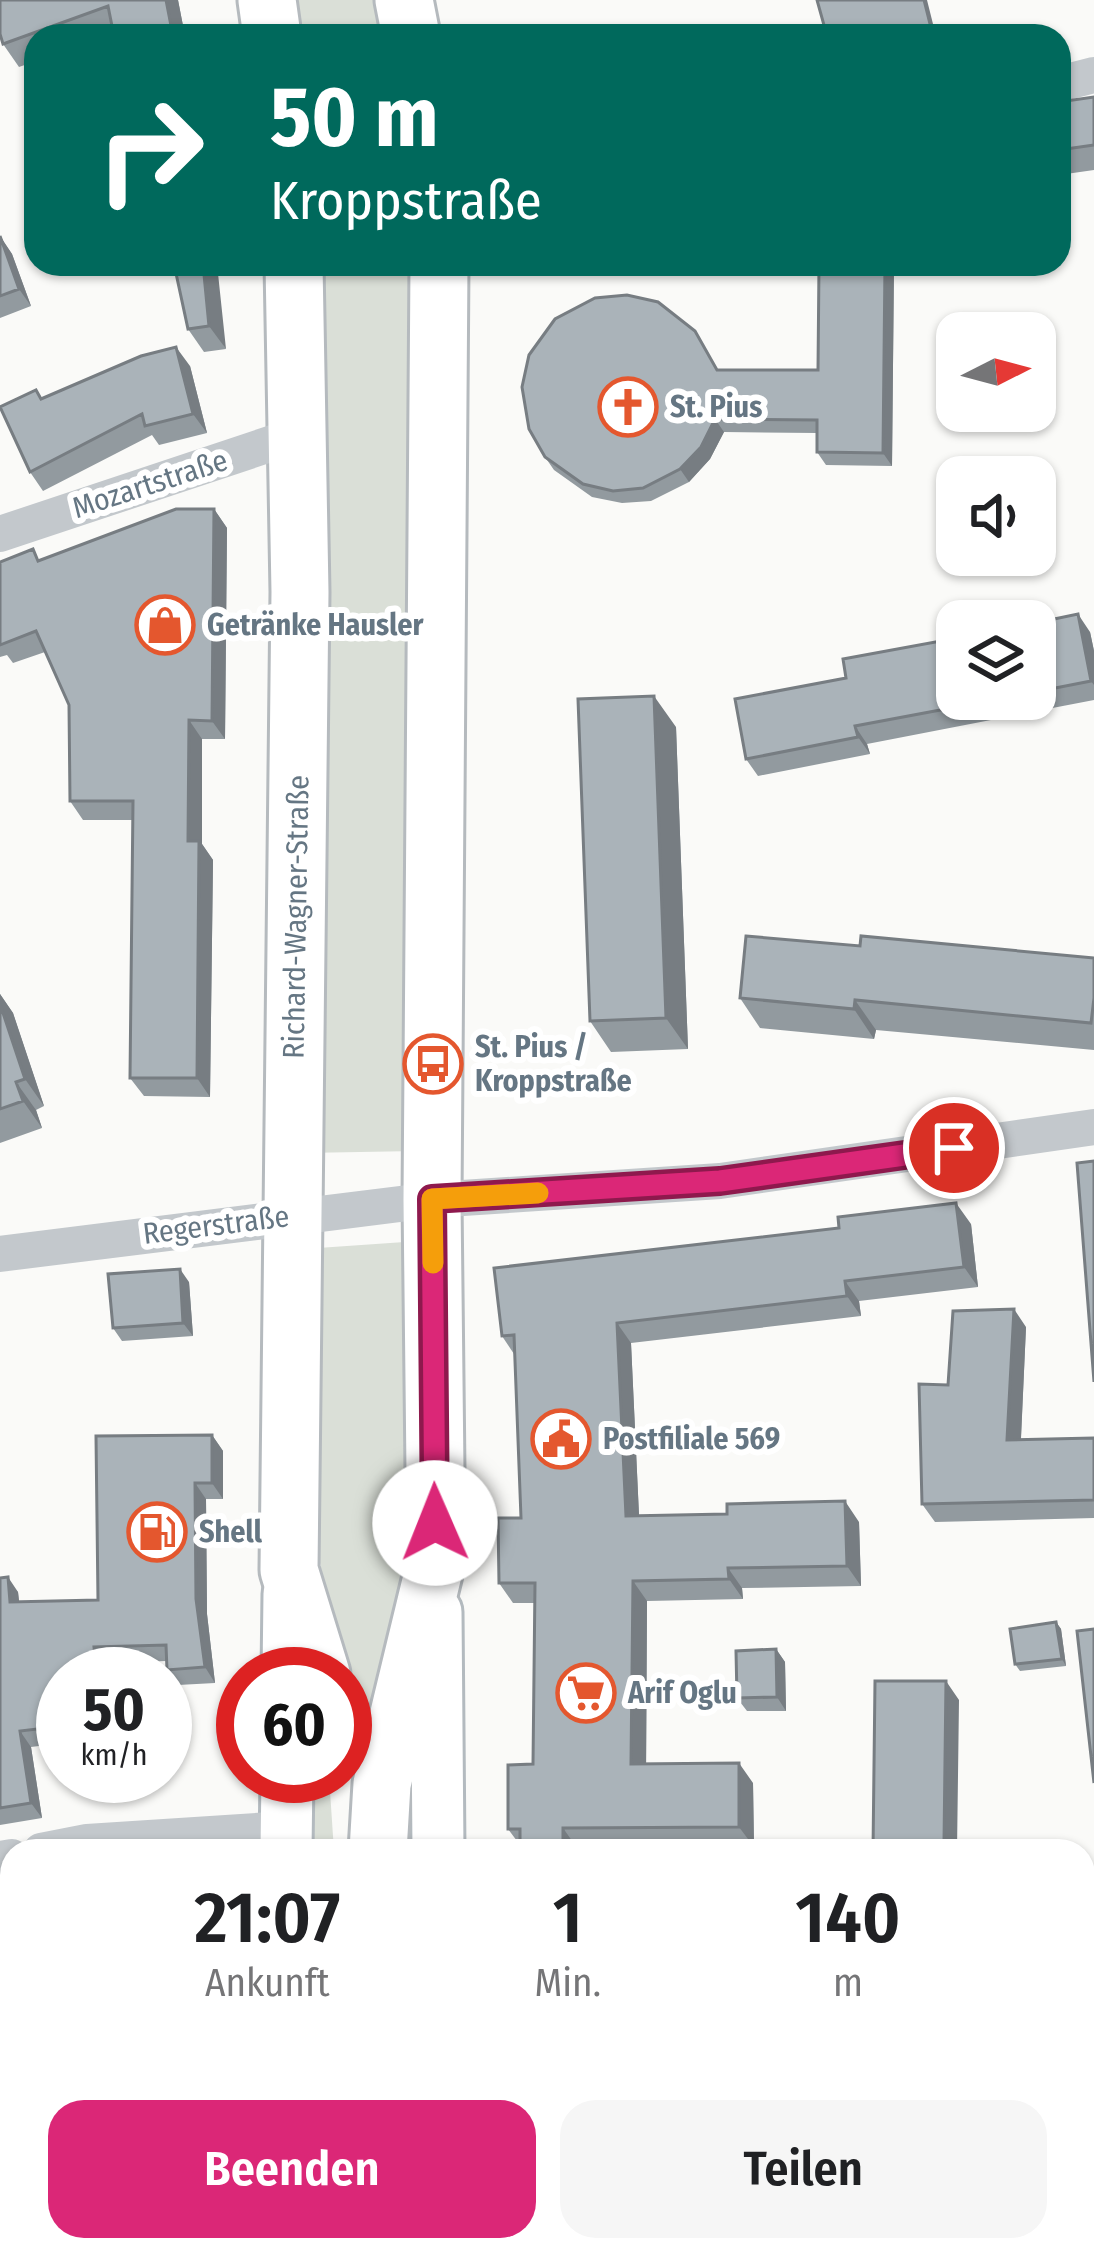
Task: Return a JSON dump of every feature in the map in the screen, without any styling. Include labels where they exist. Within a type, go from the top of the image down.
[{"type":"main road","name":"Richard-Wagner-Straße","points":[[288,1647],[300,434],[294,276]]},
{"type":"main road","points":[[438,1839],[432,1199],[439,276]]},
{"type":"main road","points":[[379,1839],[382,1784],[436,1561]]},
{"type":"main road","name":"Richard-Wagner-Straße","points":[[289,1570],[313,1647]]},
{"type":"main road","points":[[286,1839],[287,1803]]},
{"type":"main road","points":[[350,1803],[355,1839]]},
{"type":"street","name":"Mozartstraße","points":[[0,534],[300,434]]},
{"type":"street","name":"Regerstraße","points":[[0,1254],[432,1199],[720,1181],[1094,1127]]},
{"type":"shaded area","points":[[284,0],[383,0],[386,24],[286,24]]},
{"type":"shaded area","points":[[308,276],[415,276],[417,1151],[303,1153]]},
{"type":"shaded area","points":[[419,1241],[415,1532],[372,1715],[372,1647],[337,1647],[320,1563],[318,1248]]},
{"type":"shaded area","points":[[313,1803],[331,1803],[333,1839],[313,1839]]},
{"type":"building","points":[[0,0],[166,0],[171,24],[112,24],[108,6],[58,24],[24,24],[24,36],[3,44]]},
{"type":"building","points":[[817,0],[924,0],[930,24],[824,24]]},
{"type":"building","points":[[1094,97],[1094,145],[1071,148],[1071,100]]},
{"type":"building","points":[[0,236],[19,289],[0,296]]},
{"type":"building","points":[[177,276],[204,276],[209,326],[188,329]]},
{"type":"building","points":[[819,276],[885,276],[883,453],[817,452],[817,420],[715,419],[701,447],[680,469],[643,488],[613,491],[583,484],[545,457],[529,429],[522,387],[529,355],[555,319],[595,298],[627,295],[658,302],[695,331],[717,370],[818,370]]},
{"type":"building","points":[[176,347],[193,414],[145,426],[142,414],[30,472],[0,407],[36,390],[41,399],[141,356]]},
{"type":"building","points":[[176,509],[214,509],[212,721],[189,720],[188,841],[199,841],[197,1078],[130,1078],[133,801],[70,801],[69,705],[36,631],[0,645],[0,562],[33,549],[38,561]]},
{"type":"building","points":[[1078,614],[1091,681],[1056,688],[1056,619]]},
{"type":"building","points":[[936,642],[936,711],[855,726],[858,737],[746,759],[735,699],[846,678],[843,659]]},
{"type":"building","points":[[654,696],[666,1018],[590,1021],[578,699]]},
{"type":"building","points":[[746,936],[860,946],[861,936],[1094,958],[1091,1023],[855,1000],[854,1009],[740,998]]},
{"type":"building","points":[[0,1004],[25,1079],[16,1082],[23,1101],[0,1109]]},
{"type":"building","points":[[1094,1161],[1094,1382],[1077,1163]]},
{"type":"building","points":[[956,1203],[964,1267],[845,1281],[847,1296],[617,1323],[626,1516],[727,1514],[727,1504],[845,1501],[847,1566],[728,1568],[729,1579],[633,1581],[631,1764],[739,1763],[739,1827],[563,1828],[563,1839],[520,1839],[520,1829],[508,1829],[508,1765],[533,1764],[535,1583],[499,1583],[498,1518],[521,1518],[514,1335],[502,1336],[494,1268],[839,1228],[838,1217]]},
{"type":"building","points":[[180,1269],[183,1323],[113,1328],[108,1274]]},
{"type":"building","points":[[1014,1309],[1007,1440],[1094,1438],[1094,1500],[922,1504],[919,1384],[948,1385],[953,1311]]},
{"type":"building","points":[[212,1435],[212,1483],[195,1483],[196,1599],[205,1667],[192,1668],[192,1647],[36,1647],[36,1729],[20,1731],[31,1803],[0,1808],[0,1578],[8,1577],[10,1602],[98,1600],[96,1436]]},
{"type":"building","points":[[1056,1622],[1062,1659],[1015,1664],[1010,1629]]},
{"type":"building","points":[[1094,1629],[1094,1783],[1077,1631]]},
{"type":"building","points":[[776,1649],[777,1697],[737,1698],[736,1651]]},
{"type":"building","points":[[875,1681],[946,1681],[944,1839],[873,1839]]},
{"type":"slow traffic","points":[[433,1263],[432,1199],[538,1193]]},
{"type":"place","name":"St. Pius","points":[[628,407]]},
{"type":"place","name":"Getränke Hausler","points":[[165,625]]},
{"type":"place","name":"St. Pius / Kroppstraße","points":[[433,1064]]},
{"type":"place","name":"Postfiliale 569","points":[[561,1439]]},
{"type":"place","name":"Shell","points":[[157,1532]]},
{"type":"place","name":"Arif Oglu","points":[[586,1693]]},
{"type":"route","points":[[435,1523],[432,1199],[720,1181],[954,1148]]}]
